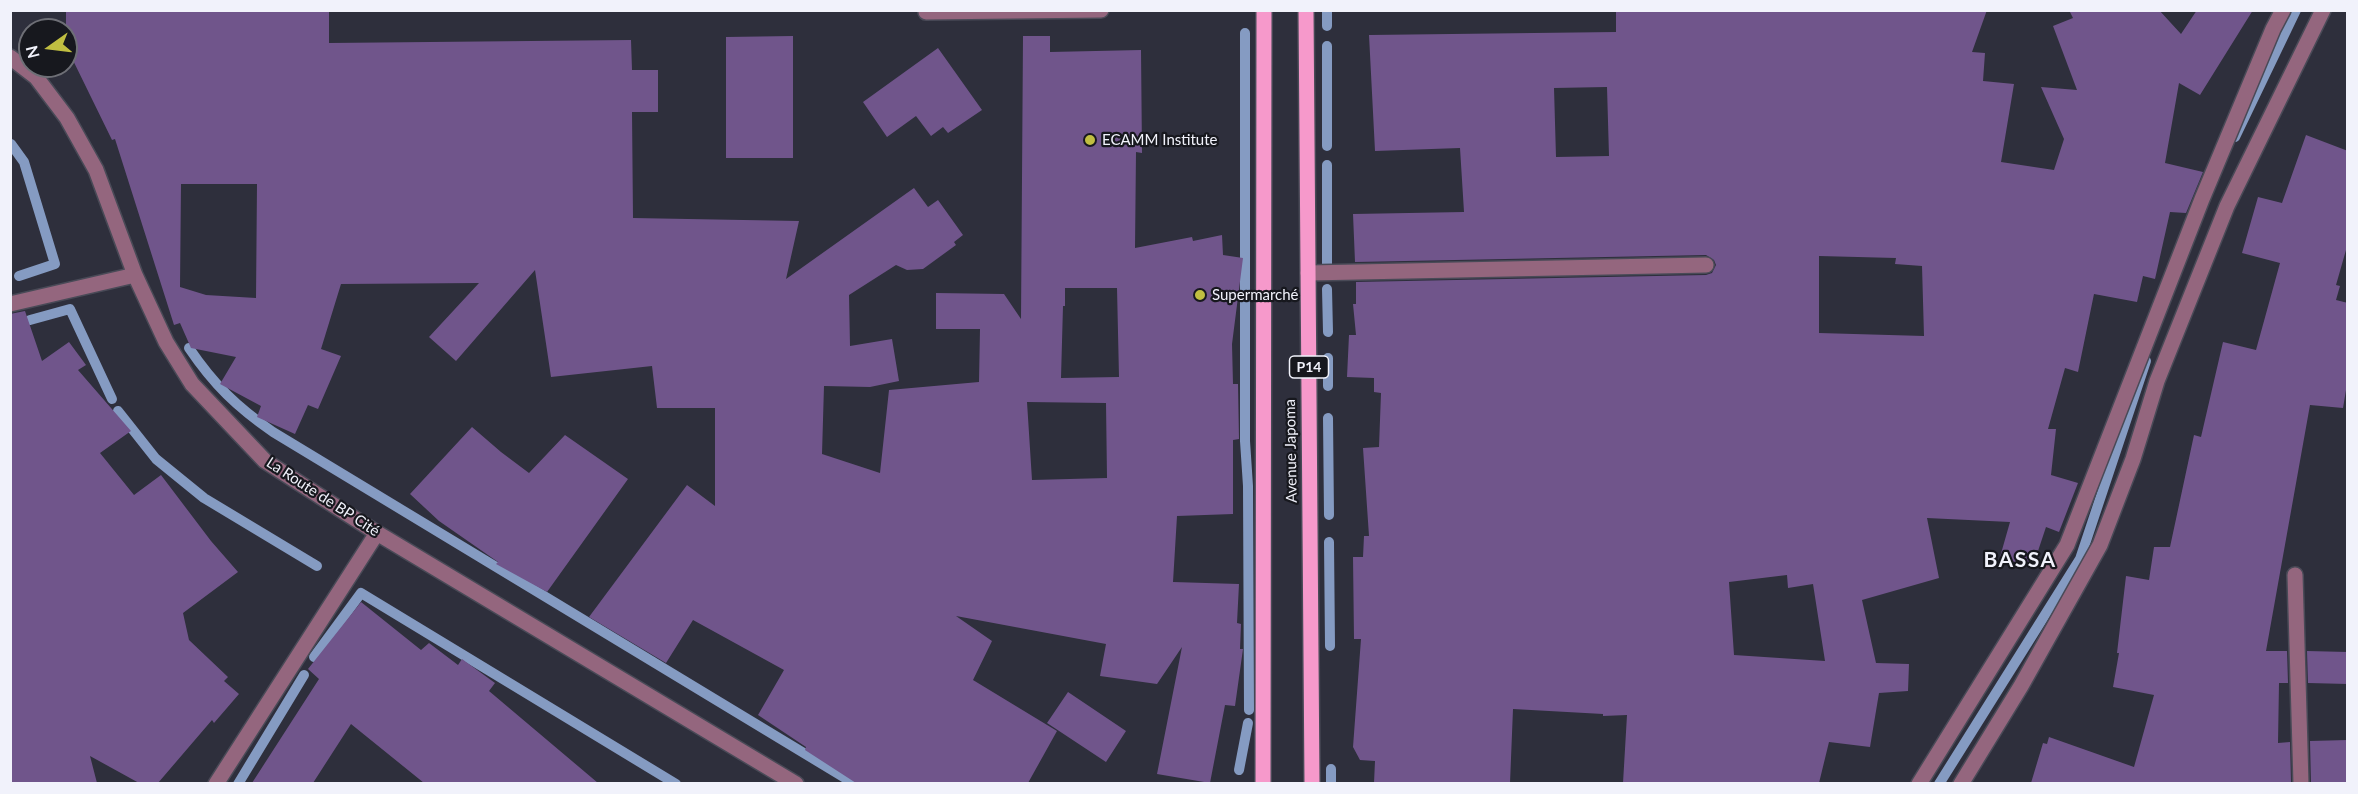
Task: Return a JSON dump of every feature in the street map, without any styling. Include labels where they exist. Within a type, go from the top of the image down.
[{"type":"main road","name":"Avenue Japoma","points":[[1263,783],[1264,10]]},
{"type":"main road","name":"Avenue Japoma","points":[[1306,10],[1312,783]]},
{"type":"street","points":[[926,12],[1101,10]]},
{"type":"street","points":[[1919,783],[2067,545],[2202,199],[2283,10]]},
{"type":"street","points":[[1960,783],[2021,687],[2100,545],[2133,459],[2157,381],[2227,206],[2323,10]]},
{"type":"street","name":"La Route de BP Cité","points":[[10,57],[36,77],[67,118],[96,170],[135,275],[166,342],[192,384],[265,460],[377,533],[796,783]]},
{"type":"street","points":[[1308,273],[1706,265]]},
{"type":"street","points":[[10,304],[135,275]]},
{"type":"street","points":[[216,783],[377,533]]},
{"type":"street","points":[[2295,575],[2301,783]]},
{"type":"building","points":[[66,10],[329,10],[329,43],[631,40],[632,70],[658,70],[658,112],[632,112],[633,218],[799,221],[786,279],[914,188],[928,207],[938,200],[963,235],[954,242],[956,245],[923,269],[907,270],[896,265],[849,295],[850,346],[892,339],[899,381],[870,387],[824,386],[822,454],[880,473],[889,390],[979,382],[980,329],[936,329],[936,293],[1004,294],[1021,319],[1023,36],[1050,36],[1050,52],[1141,50],[1142,153],[1136,152],[1135,248],[1192,237],[1193,241],[1222,235],[1223,255],[1243,258],[1232,344],[1233,384],[1238,384],[1239,439],[1233,440],[1233,514],[1177,516],[1173,582],[1239,584],[1237,623],[1241,624],[1240,649],[1243,649],[1235,706],[1225,705],[1210,783],[1157,774],[1182,647],[1157,684],[1100,676],[1106,644],[956,616],[992,641],[973,680],[1057,731],[1028,783],[856,783],[805,750],[806,747],[758,715],[784,670],[693,620],[666,663],[589,617],[687,485],[715,506],[715,408],[657,408],[652,366],[551,377],[535,270],[456,361],[429,337],[479,283],[341,284],[321,349],[341,356],[318,409],[308,405],[295,434],[257,417],[261,406],[220,384],[236,357],[191,348],[180,323],[174,325],[115,139],[112,140],[78,71],[78,18],[66,18]],"holes":[[[181,184],[257,184],[256,298],[206,295],[180,287]],[[1065,288],[1117,288],[1119,377],[1061,378]],[[1027,402],[1106,403],[1107,478],[1032,480]]]},
{"type":"building","points":[[1616,10],[1987,10],[1972,52],[1985,53],[1983,81],[2014,84],[2001,162],[2054,170],[2064,139],[2041,87],[2077,90],[2053,26],[2073,18],[2069,10],[2159,10],[2181,34],[2197,10],[2253,10],[2200,95],[2179,83],[2165,163],[2203,172],[2186,213],[2170,212],[2155,279],[2143,276],[2137,302],[2094,294],[2078,372],[2065,368],[2048,429],[2056,429],[2051,475],[2078,483],[2059,532],[2046,527],[2030,567],[2000,557],[2010,522],[1927,518],[1939,578],[1862,600],[1876,663],[1909,664],[1908,691],[1879,693],[1870,747],[1829,742],[1819,783],[1623,783],[1627,715],[1603,716],[1603,714],[1513,709],[1510,783],[1374,783],[1375,761],[1360,760],[1353,747],[1361,639],[1354,639],[1353,557],[1363,557],[1364,536],[1369,536],[1363,448],[1379,447],[1381,393],[1374,392],[1374,378],[1347,377],[1349,335],[1356,335],[1353,304],[1356,304],[1356,282],[1706,275],[1712,273],[1716,265],[1714,260],[1706,255],[1355,262],[1353,214],[1464,212],[1460,148],[1375,151],[1369,35],[1616,32]],"holes":[[[1607,87],[1609,156],[1556,157],[1554,88]],[[1819,256],[1896,258],[1895,264],[1922,266],[1924,336],[1819,333]],[[1787,575],[1788,588],[1813,584],[1825,661],[1734,655],[1729,582]]]},
{"type":"building","points":[[793,36],[793,158],[726,158],[726,37]]},
{"type":"building","points":[[938,48],[982,110],[948,133],[943,127],[931,136],[916,116],[887,137],[863,102]]},
{"type":"building","points":[[2306,135],[2348,151],[2348,243],[2336,285],[2340,286],[2336,300],[2348,303],[2348,378],[2343,408],[2310,405],[2266,651],[2287,651],[2288,683],[2279,683],[2278,743],[2290,742],[2291,783],[2031,783],[2043,743],[2047,744],[2049,737],[2134,767],[2154,695],[2113,687],[2119,653],[2117,653],[2126,576],[2149,580],[2154,547],[2170,547],[2194,435],[2201,437],[2223,342],[2256,350],[2280,263],[2242,253],[2258,197],[2282,203]]},
{"type":"building","points":[[25,311],[42,361],[69,342],[86,365],[78,370],[131,431],[100,453],[134,495],[161,475],[211,541],[238,572],[183,613],[189,640],[228,677],[224,681],[239,694],[214,723],[212,720],[158,783],[139,783],[90,756],[97,783],[10,783],[10,314]]},
{"type":"building","points":[[472,427],[529,473],[565,435],[628,479],[547,592],[496,564],[498,562],[439,521],[410,494]]},
{"type":"building","points":[[361,602],[421,650],[429,643],[458,665],[462,659],[495,683],[489,691],[598,783],[424,783],[351,724],[313,783],[252,783],[319,679],[308,669]]},
{"type":"building","points":[[2307,651],[2348,652],[2348,684],[2308,683]]},
{"type":"building","points":[[1068,692],[1126,731],[1106,762],[1047,723]]},
{"type":"building","points":[[2348,740],[2348,783],[2311,783],[2310,741]]},
{"type":"waterway","points":[[1327,10],[1327,26]]},
{"type":"waterway","points":[[2235,137],[2296,10]]},
{"type":"waterway","points":[[1245,33],[1245,441],[1248,486],[1249,710]]},
{"type":"waterway","points":[[1327,46],[1327,146]]},
{"type":"waterway","points":[[11,144],[24,162],[55,264],[19,276]]},
{"type":"waterway","points":[[1327,165],[1327,264]]},
{"type":"waterway","points":[[1327,289],[1328,332]]},
{"type":"waterway","points":[[30,320],[70,309],[112,399]]},
{"type":"waterway","points":[[189,348],[227,394],[248,414],[273,432],[855,784]]},
{"type":"waterway","points":[[1328,358],[1328,386]]},
{"type":"waterway","points":[[1939,784],[2080,559],[2146,361]]},
{"type":"waterway","points":[[118,411],[156,459],[204,498],[317,566]]},
{"type":"waterway","points":[[1328,418],[1329,515]]},
{"type":"waterway","points":[[1329,542],[1330,646]]},
{"type":"waterway","points":[[314,657],[361,593],[676,784]]},
{"type":"waterway","points":[[238,784],[304,675]]},
{"type":"waterway","points":[[1239,770],[1248,723]]},
{"type":"waterway","points":[[1331,769],[1331,784]]},
{"type":"place","name":"ECAMM Institute","points":[[1090,140]]},
{"type":"place","name":"Supermarché","points":[[1200,295]]},
{"type":"district","name":"BASSA","points":[[2020,560]]}]
